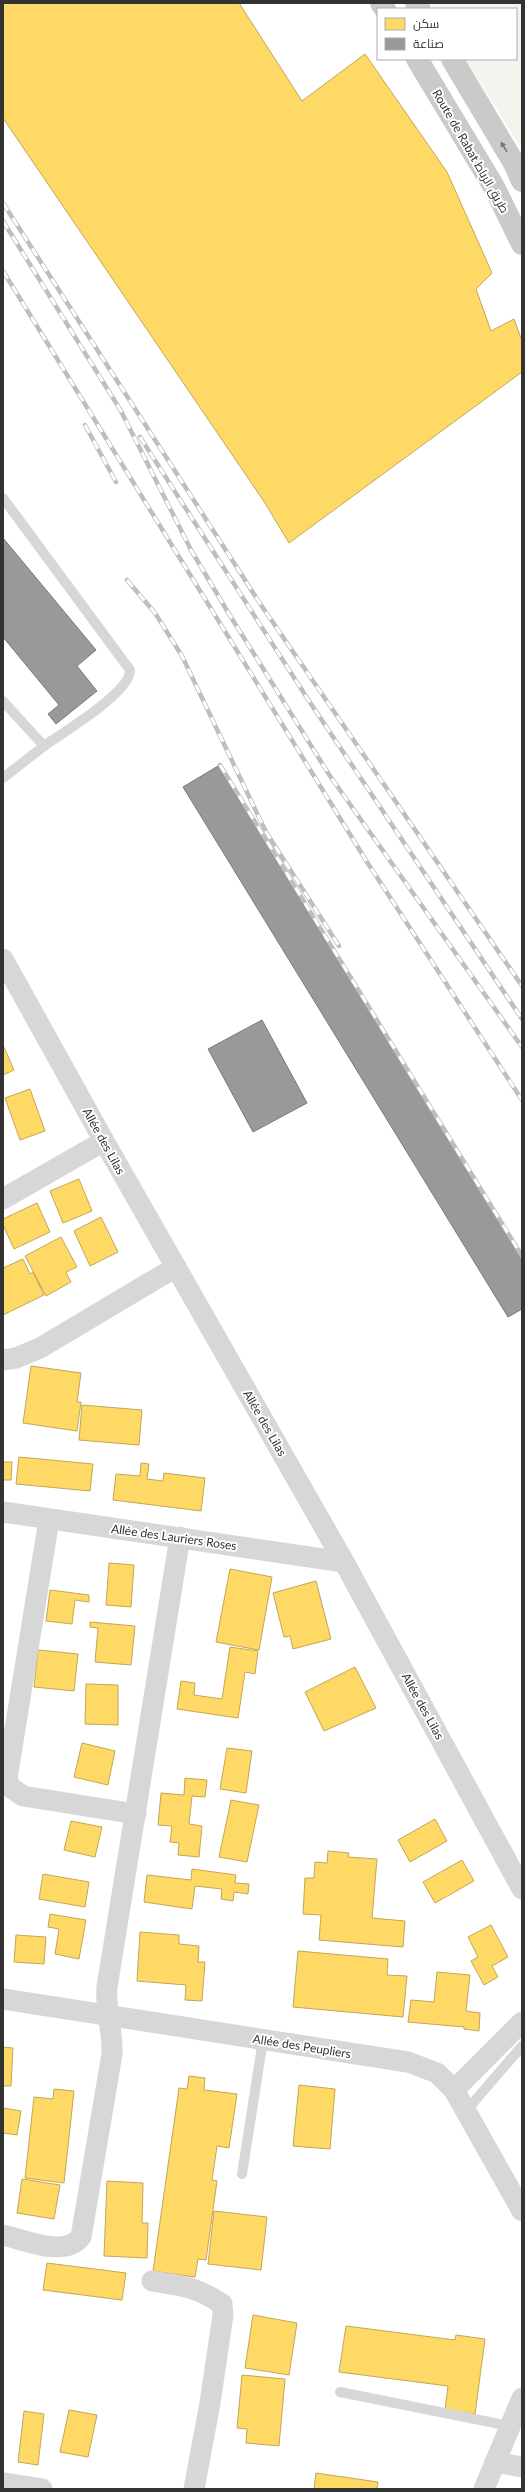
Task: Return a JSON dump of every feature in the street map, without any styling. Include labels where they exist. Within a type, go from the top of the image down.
[{"type":"main road","name":"Route de Rabat طريق الرباط","points":[[418,60],[494,186],[522,244]]},
{"type":"main road","points":[[453,60],[514,163],[522,181]]},
{"type":"street","name":"Allée des Lilas","points":[[3,959],[104,1141],[344,1562],[522,1889]]},
{"type":"street","points":[[3,1200],[104,1141]]},
{"type":"street","points":[[3,1360],[16,1358],[40,1348],[176,1267]]},
{"type":"street","name":"Allée des Lauriers Roses","points":[[3,1512],[49,1520],[180,1537],[344,1562]]},
{"type":"street","points":[[49,1520],[6,1778],[10,1787],[23,1796],[136,1814]]},
{"type":"street","points":[[3,2235],[62,2247],[73,2245],[81,2237],[112,2054],[113,2038],[108,2016],[106,1987],[136,1814],[180,1537]]},
{"type":"street","name":"Allée des Peupliers","points":[[3,1999],[408,2062],[437,2073],[454,2090],[522,2211]]},
{"type":"street","points":[[454,2090],[522,2022]]},
{"type":"street","points":[[152,2281],[188,2286],[206,2294],[222,2304],[223,2315],[210,2403],[194,2489]]},
{"type":"street","points":[[484,2489],[522,2398]]},
{"type":"street","points":[[495,2462],[522,2468]]},
{"type":"street","points":[[3,2483],[42,2489]]},
{"type":"lane","points":[[3,498],[130,670],[128,682],[101,706],[44,746],[3,778]]},
{"type":"lane","points":[[3,701],[44,746]]},
{"type":"lane","points":[[242,2174],[263,2040]]},
{"type":"lane","points":[[466,2111],[522,2046]]},
{"type":"lane","points":[[340,2392],[510,2426]]},
{"type":"shaded area","points":[[430,3],[522,3],[522,149],[466,60],[517,60],[517,8],[433,8]]},
{"type":"building: سكن","points":[[3,3],[239,3],[302,101],[365,54],[447,172],[492,273],[476,289],[491,331],[514,319],[522,341],[522,372],[289,543],[265,503],[3,118]]},
{"type":"building: سكن","points":[[3,1045],[14,1070],[3,1075]]},
{"type":"building: سكن","points":[[30,1089],[45,1131],[20,1140],[5,1098]]},
{"type":"building: سكن","points":[[79,1179],[92,1211],[63,1223],[50,1191]]},
{"type":"building: سكن","points":[[37,1203],[50,1232],[14,1249],[3,1225],[3,1219]]},
{"type":"building: سكن","points":[[101,1217],[118,1252],[90,1266],[74,1231]]},
{"type":"building: سكن","points":[[61,1237],[77,1267],[66,1272],[71,1282],[46,1296],[25,1256]]},
{"type":"building: سكن","points":[[23,1259],[30,1274],[33,1272],[44,1295],[3,1315],[3,1268]]},
{"type":"building: سكن","points":[[31,1366],[81,1373],[77,1402],[81,1402],[77,1431],[23,1423]]},
{"type":"building: سكن","points":[[82,1405],[142,1410],[139,1445],[79,1440]]},
{"type":"building: سكن","points":[[19,1457],[93,1464],[90,1491],[16,1484]]},
{"type":"building: سكن","points":[[3,1462],[12,1462],[11,1480],[3,1480]]},
{"type":"building: سكن","points":[[141,1463],[149,1464],[147,1479],[163,1481],[164,1473],[205,1478],[201,1511],[113,1500],[116,1474],[140,1476]]},
{"type":"building: سكن","points":[[109,1563],[134,1565],[131,1607],[106,1605]]},
{"type":"building: سكن","points":[[230,1569],[272,1577],[259,1650],[216,1642]]},
{"type":"building: سكن","points":[[316,1581],[331,1639],[293,1649],[290,1636],[284,1637],[273,1593]]},
{"type":"building: سكن","points":[[50,1590],[89,1595],[89,1602],[75,1600],[72,1624],[46,1621]]},
{"type":"building: سكن","points":[[90,1622],[135,1626],[131,1665],[95,1662],[98,1628],[90,1627]]},
{"type":"building: سكن","points":[[230,1647],[258,1651],[255,1674],[245,1672],[238,1718],[177,1709],[181,1681],[195,1683],[194,1695],[222,1699]]},
{"type":"building: سكن","points":[[38,1650],[78,1654],[74,1691],[34,1687]]},
{"type":"building: سكن","points":[[355,1667],[376,1708],[324,1731],[305,1692]]},
{"type":"building: سكن","points":[[86,1684],[118,1685],[118,1725],[85,1724]]},
{"type":"building: سكن","points":[[82,1743],[115,1751],[108,1785],[74,1777]]},
{"type":"building: سكن","points":[[227,1748],[252,1751],[246,1793],[220,1789]]},
{"type":"building: سكن","points":[[185,1778],[207,1780],[205,1797],[192,1796],[189,1824],[202,1826],[199,1857],[178,1855],[179,1843],[170,1842],[172,1826],[158,1825],[161,1793],[184,1795]]},
{"type":"building: سكن","points":[[231,1800],[259,1805],[247,1862],[219,1857]]},
{"type":"building: سكن","points":[[435,1819],[447,1841],[410,1862],[398,1840]]},
{"type":"building: سكن","points":[[71,1821],[102,1827],[95,1857],[64,1850]]},
{"type":"building: سكن","points":[[328,1851],[349,1853],[348,1857],[377,1859],[372,1918],[405,1921],[403,1947],[319,1940],[321,1915],[303,1914],[305,1878],[314,1878],[315,1862],[327,1863]]},
{"type":"building: سكن","points":[[462,1860],[474,1881],[435,1903],[423,1882]]},
{"type":"building: سكن","points":[[192,1869],[236,1875],[235,1883],[249,1884],[248,1894],[234,1892],[233,1901],[221,1899],[222,1889],[195,1886],[192,1909],[144,1902],[147,1875],[191,1880]]},
{"type":"building: سكن","points":[[43,1874],[89,1882],[85,1907],[39,1899]]},
{"type":"building: سكن","points":[[50,1914],[86,1920],[79,1959],[55,1954],[59,1929],[48,1927]]},
{"type":"building: سكن","points":[[491,1925],[508,1957],[492,1966],[498,1977],[484,1985],[471,1961],[478,1957],[468,1937]]},
{"type":"building: سكن","points":[[140,1932],[179,1935],[179,1944],[199,1946],[198,1962],[205,1962],[202,2001],[185,2000],[186,1985],[137,1981]]},
{"type":"building: سكن","points":[[16,1935],[46,1937],[44,1964],[14,1962]]},
{"type":"building: سكن","points":[[298,1951],[388,1959],[387,1975],[407,1976],[403,2017],[293,2007]]},
{"type":"building: سكن","points":[[437,1972],[470,1975],[466,2011],[480,2013],[479,2031],[464,2029],[464,2027],[408,2022],[411,2000],[434,2002]]},
{"type":"building: سكن","points":[[3,2047],[13,2048],[11,2086],[3,2086]]},
{"type":"building: سكن","points":[[189,2076],[205,2078],[204,2090],[237,2094],[229,2148],[217,2146],[212,2180],[217,2181],[206,2260],[198,2259],[195,2277],[153,2271],[179,2088],[187,2089]]},
{"type":"building: سكن","points":[[299,2085],[335,2089],[330,2149],[293,2146]]},
{"type":"building: سكن","points":[[54,2089],[74,2091],[64,2183],[25,2178],[34,2097],[53,2099]]},
{"type":"building: سكن","points":[[3,2108],[21,2111],[17,2135],[3,2133]]},
{"type":"building: سكن","points":[[22,2179],[60,2185],[54,2219],[17,2213]]},
{"type":"building: سكن","points":[[107,2181],[143,2183],[142,2223],[148,2223],[147,2258],[104,2256]]},
{"type":"building: سكن","points":[[214,2211],[267,2217],[261,2270],[208,2264]]},
{"type":"building: سكن","points":[[47,2263],[126,2273],[122,2300],[43,2290]]},
{"type":"building: سكن","points":[[253,2315],[297,2323],[289,2375],[245,2368]]},
{"type":"building: سكن","points":[[346,2326],[455,2340],[456,2335],[485,2339],[475,2414],[445,2410],[448,2386],[339,2372]]},
{"type":"building: سكن","points":[[242,2375],[285,2379],[279,2446],[246,2443],[247,2429],[237,2428]]},
{"type":"building: سكن","points":[[69,2410],[97,2415],[88,2457],[60,2452]]},
{"type":"building: سكن","points":[[24,2411],[44,2414],[38,2465],[18,2462]]},
{"type":"building: سكن","points":[[316,2473],[378,2482],[377,2489],[314,2489]]},
{"type":"building: صناعة","points":[[3,538],[96,650],[77,666],[97,691],[56,724],[48,714],[59,705],[3,637]]},
{"type":"building: صناعة","points":[[218,766],[522,1259],[522,1309],[508,1317],[183,787]]},
{"type":"building: صناعة","points":[[262,1020],[307,1103],[253,1132],[208,1049]]},
{"type":"railway","points":[[3,203],[261,605],[522,986]]},
{"type":"railway","points":[[3,221],[121,411],[191,550],[330,776],[522,1047]]},
{"type":"railway","points":[[3,271],[367,862],[522,1100]]},
{"type":"railway","points":[[85,425],[116,482]]},
{"type":"railway","points":[[140,437],[309,701],[522,1019]]},
{"type":"railway","points":[[127,580],[155,613],[182,656],[266,832],[339,946]]},
{"type":"railway","points":[[220,765],[522,1256]]}]
